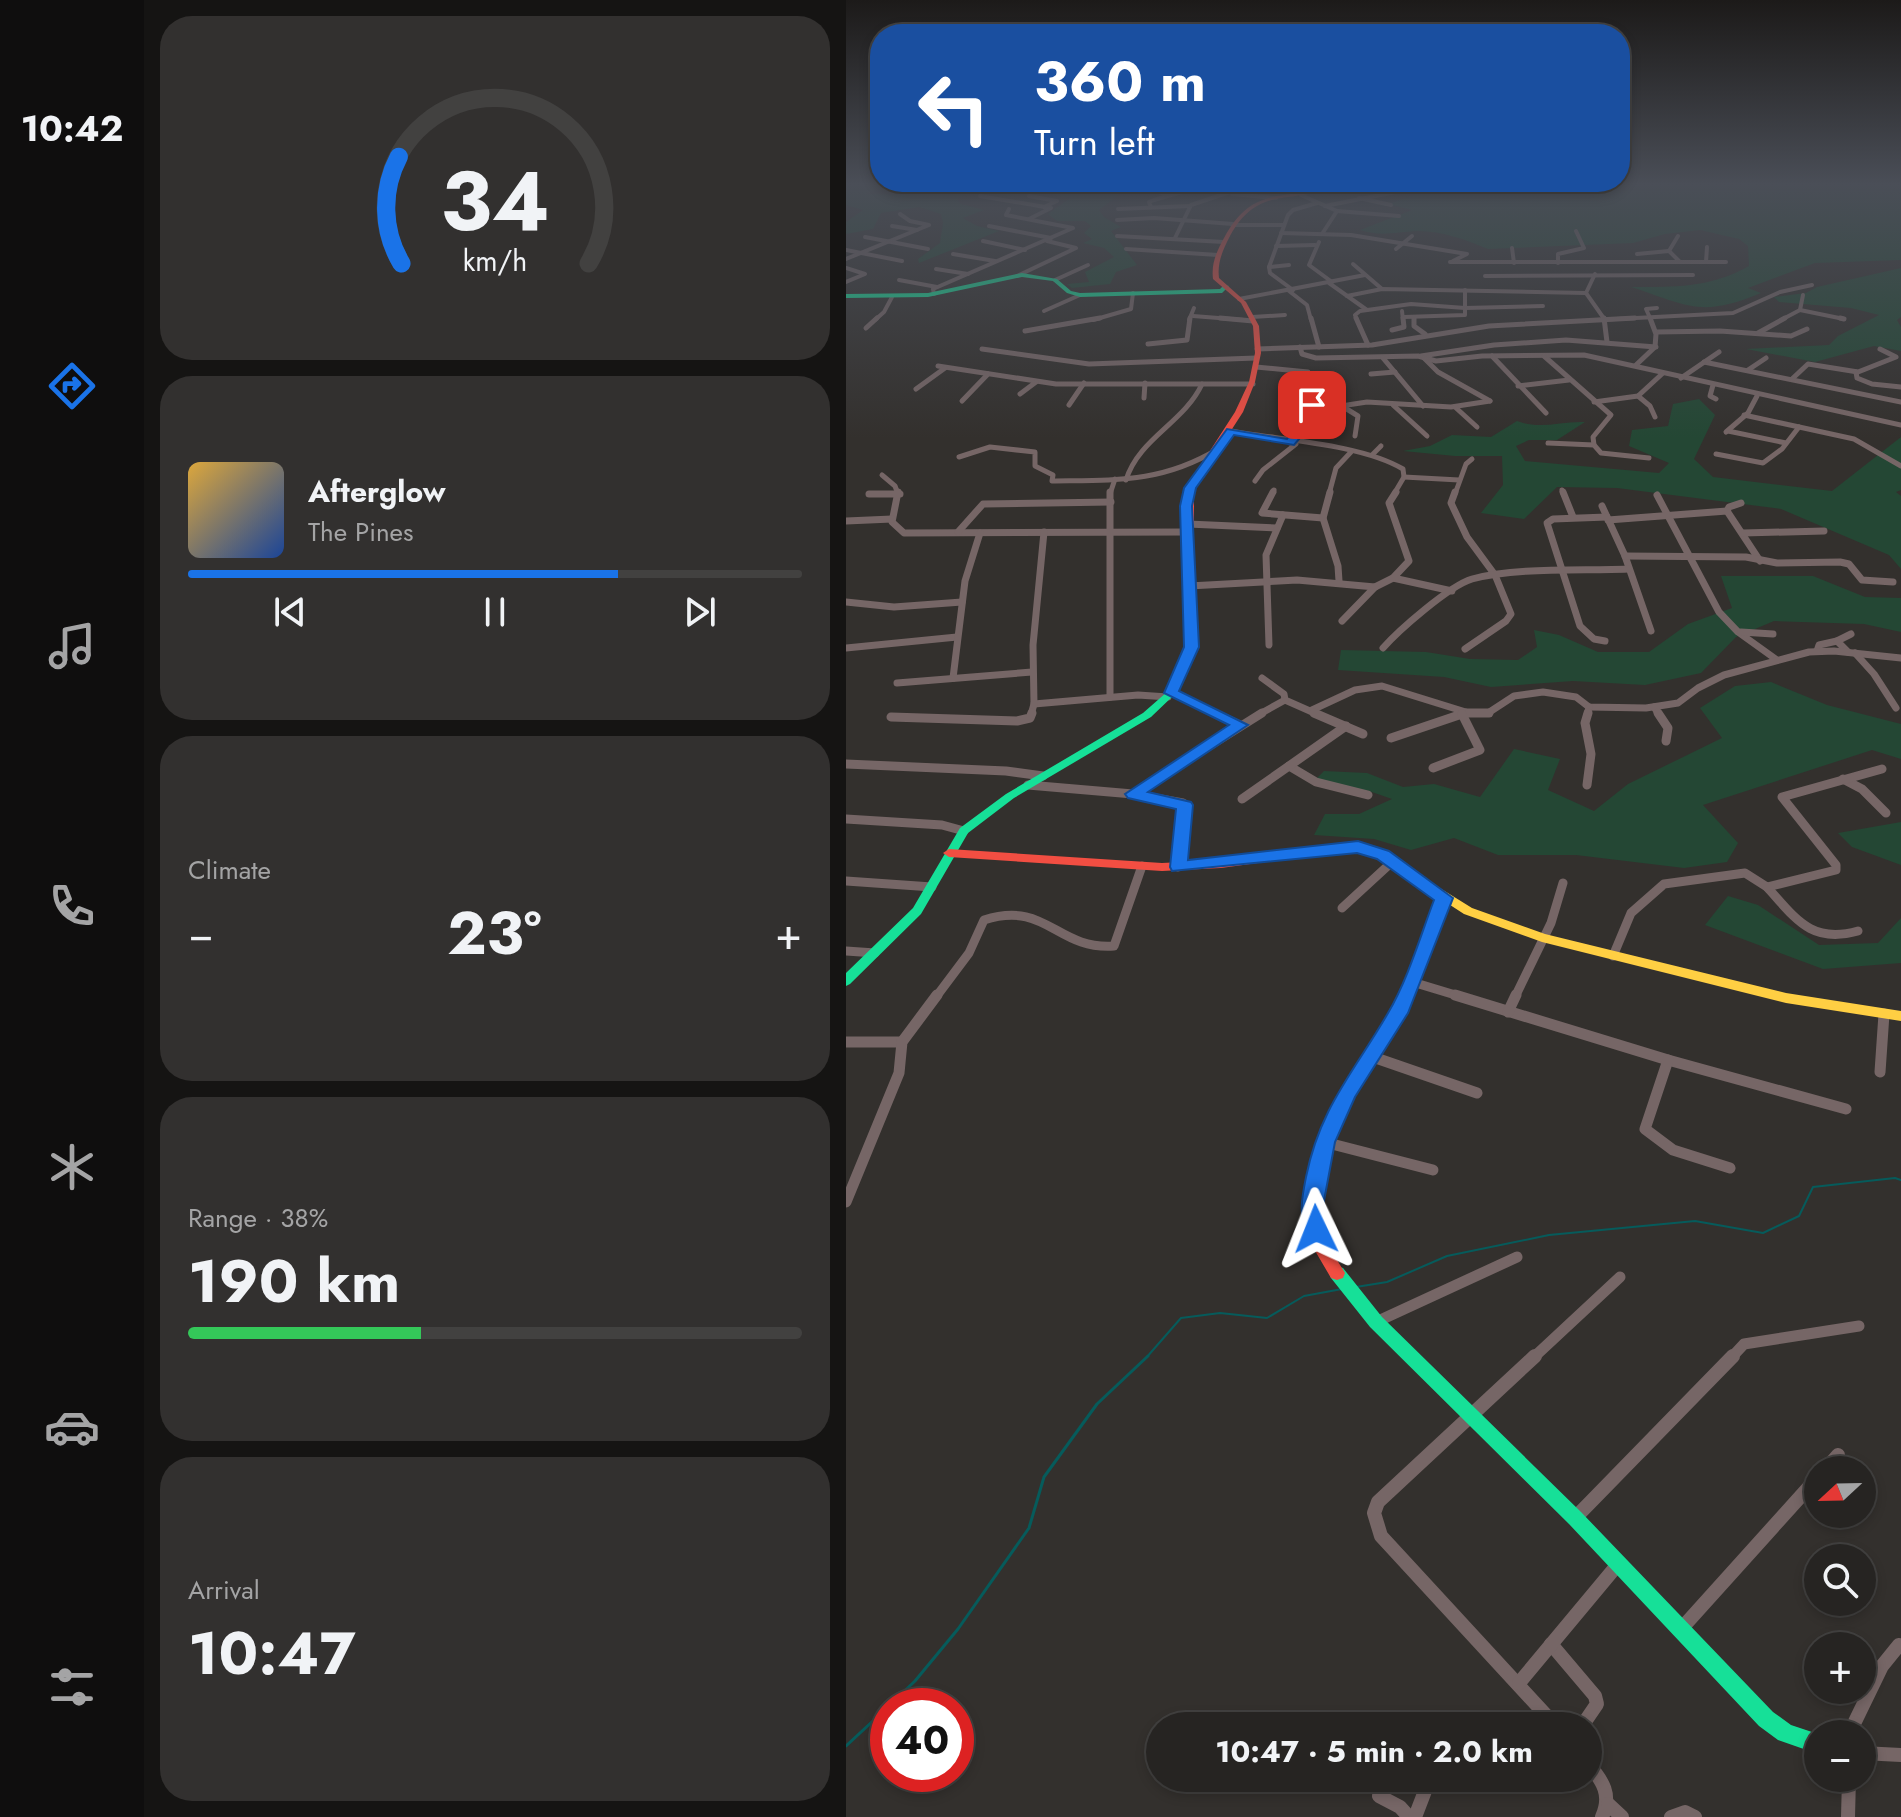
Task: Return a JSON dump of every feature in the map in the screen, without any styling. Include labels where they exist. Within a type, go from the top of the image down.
[{"type":"street","points":[[846,282],[865,275],[848,269]]},
{"type":"street","points":[[936,269],[968,274]]},
{"type":"street","points":[[899,280],[936,290],[980,269]]},
{"type":"street","points":[[847,297],[892,297],[1017,276],[1032,269]]},
{"type":"street","points":[[1017,276],[1055,280],[1080,269]]},
{"type":"street","points":[[846,981],[900,930],[932,887],[964,831],[1028,785],[1147,715],[1170,695],[1192,647],[1186,506],[1190,488],[1231,431],[1253,384],[1256,358],[1250,307],[1218,283],[1214,276],[1215,269]]},
{"type":"street","points":[[1269,269],[1270,273],[1307,305],[1319,347]]},
{"type":"street","points":[[1314,269],[1367,310]]},
{"type":"street","points":[[1358,269],[1382,289]]},
{"type":"street","points":[[1586,293],[1596,276],[1595,269]]},
{"type":"street","points":[[1239,299],[1365,275]]},
{"type":"street","points":[[1485,276],[1693,275]]},
{"type":"street","points":[[1055,280],[1069,292],[1080,295],[1220,291],[1225,290],[1226,286]]},
{"type":"street","points":[[982,349],[1089,364],[1256,358],[1300,347],[1370,345],[1489,326],[1733,313],[1780,292],[1812,285]]},
{"type":"street","points":[[1347,296],[1382,289],[1586,293]]},
{"type":"street","points":[[1404,317],[1465,315],[1465,290]]},
{"type":"street","points":[[1025,331],[1115,315],[1131,309],[1133,293]]},
{"type":"street","points":[[1586,293],[1605,320],[1607,342]]},
{"type":"street","points":[[1044,311],[1080,295]]},
{"type":"street","points":[[1800,310],[1803,295]]},
{"type":"street","points":[[866,328],[884,312],[892,297]]},
{"type":"street","points":[[1392,330],[1403,328],[1401,304]]},
{"type":"street","points":[[1423,406],[1379,358],[1355,315],[1401,304],[1465,308],[1543,306]]},
{"type":"street","points":[[1148,344],[1187,340],[1188,323],[1194,308]]},
{"type":"street","points":[[1636,365],[1650,356],[1656,347],[1656,332],[1646,309],[1657,308]]},
{"type":"street","points":[[1412,310],[1423,310],[1424,317]]},
{"type":"street","points":[[1758,333],[1800,310],[1844,319]]},
{"type":"street","points":[[1193,316],[1252,319],[1285,315]]},
{"type":"street","points":[[1414,317],[1414,326],[1425,334]]},
{"type":"street","points":[[1656,332],[1793,336],[1807,329]]},
{"type":"street","points":[[1300,347],[1302,354],[1316,358],[1421,357],[1500,344],[1571,339],[1656,347]]},
{"type":"street","points":[[1792,379],[1810,364],[1856,372],[1896,357],[1880,349]]},
{"type":"street","points":[[1681,378],[1719,352]]},
{"type":"street","points":[[1421,357],[1436,361],[1492,356],[1584,355],[1757,396],[1901,425]]},
{"type":"street","points":[[1492,356],[1546,413]]},
{"type":"street","points":[[1544,356],[1611,417],[1593,437],[1594,445],[1601,453],[1649,458]]},
{"type":"street","points":[[1341,406],[1367,402],[1455,407],[1490,401],[1480,392],[1436,372],[1421,357]]},
{"type":"street","points":[[1256,358],[1306,371],[1309,385],[1358,416],[1355,436]]},
{"type":"street","points":[[1748,370],[1766,358]]},
{"type":"street","points":[[1704,362],[1901,402]]},
{"type":"street","points":[[938,366],[1036,382],[1253,384]]},
{"type":"street","points":[[916,389],[945,368]]},
{"type":"street","points":[[1371,374],[1395,372]]},
{"type":"street","points":[[1856,372],[1857,378],[1864,382],[1901,387]]},
{"type":"street","points":[[1594,402],[1638,396],[1663,373]]},
{"type":"street","points":[[962,401],[988,374]]},
{"type":"street","points":[[1518,386],[1569,380]]},
{"type":"street","points":[[1020,394],[1036,382]]},
{"type":"street","points":[[1069,405],[1084,383]]},
{"type":"street","points":[[1144,398],[1145,383]]},
{"type":"street","points":[[1126,480],[1130,467],[1157,435],[1194,400],[1202,384]]},
{"type":"street","points":[[1713,385],[1710,396],[1716,399]]},
{"type":"street","points":[[1638,396],[1650,406],[1655,417]]},
{"type":"street","points":[[1757,396],[1727,432],[1786,443]]},
{"type":"street","points":[[1255,481],[1293,444],[1313,404],[1332,401]]},
{"type":"street","points":[[1393,405],[1427,436]]},
{"type":"street","points":[[1455,407],[1477,427]]},
{"type":"street","points":[[1744,415],[1861,442],[1901,466]]},
{"type":"street","points":[[1892,423],[1901,418]]},
{"type":"street","points":[[1716,454],[1763,463],[1799,427]]},
{"type":"street","points":[[1231,431],[1293,444],[1372,455],[1400,464],[1404,477],[1389,503],[1410,559],[1393,578],[1375,587],[1342,621]]},
{"type":"street","points":[[1548,443],[1594,445]]},
{"type":"street","points":[[959,457],[980,448],[993,447],[1012,453],[1035,452],[1035,466],[1053,475],[1052,481],[1126,480],[1165,477],[1193,466],[1224,444]]},
{"type":"street","points":[[1372,455],[1381,446]]},
{"type":"street","points":[[1339,581],[1338,566],[1323,518],[1336,468],[1351,452]]},
{"type":"street","points":[[1465,649],[1511,616],[1495,575],[1474,549],[1451,503],[1467,461],[1472,459]]},
{"type":"street","points":[[882,475],[896,484],[900,494],[892,519],[896,529],[904,533],[1277,528]]},
{"type":"street","points":[[1404,477],[1459,480]]},
{"type":"street","points":[[1110,697],[1111,487],[1115,479]]},
{"type":"street","points":[[1274,490],[1261,512],[1323,518]]},
{"type":"street","points":[[1562,490],[1573,517]]},
{"type":"street","points":[[869,494],[900,494]]},
{"type":"street","points":[[1657,495],[1671,515],[1688,556],[1720,613],[1777,660]]},
{"type":"street","points":[[958,532],[983,504],[1111,502]]},
{"type":"street","points":[[1605,641],[1594,639],[1580,626],[1547,523],[1549,519],[1727,511],[1729,507],[1741,503]]},
{"type":"street","points":[[1602,506],[1625,556],[1651,631]]},
{"type":"street","points":[[1727,511],[1760,561]]},
{"type":"street","points":[[1269,645],[1265,583],[1267,550],[1283,515]]},
{"type":"street","points":[[846,521],[892,519]]},
{"type":"street","points":[[1743,533],[1824,531]]},
{"type":"street","points":[[891,717],[1023,721],[1030,718],[1034,704],[1032,672],[1044,532]]},
{"type":"street","points":[[953,678],[967,570],[980,533]]},
{"type":"street","points":[[1625,556],[1844,562],[1862,580],[1893,582]]},
{"type":"street","points":[[1383,648],[1401,628],[1468,580],[1495,575],[1628,569]]},
{"type":"street","points":[[1393,578],[1452,591]]},
{"type":"street","points":[[1189,586],[1339,581],[1375,587]]},
{"type":"street","points":[[846,602],[894,607],[962,602]]},
{"type":"street","points":[[1741,632],[1773,634]]},
{"type":"street","points":[[1844,649],[1851,634]]},
{"type":"street","points":[[846,648],[957,637]]},
{"type":"street","points":[[1844,649],[1874,674],[1896,708]]},
{"type":"street","points":[[1391,738],[1462,714],[1492,713],[1509,697],[1529,693],[1577,696],[1589,707],[1654,707],[1683,701],[1698,688],[1724,675],[1817,651],[1844,649],[1901,658]]},
{"type":"street","points":[[897,683],[1032,672]]},
{"type":"street","points":[[1262,678],[1284,694],[1285,700]]},
{"type":"street","points":[[1312,710],[1374,685],[1462,714],[1480,750],[1433,768]]},
{"type":"street","points":[[1034,704],[1170,695],[1240,725]]},
{"type":"street","points":[[1133,794],[1240,725],[1285,700],[1363,734]]},
{"type":"street","points":[[1587,785],[1591,754],[1585,723],[1589,707]]},
{"type":"street","points":[[1654,707],[1668,728],[1666,741]]},
{"type":"street","points":[[1242,799],[1346,726]]},
{"type":"street","points":[[846,764],[1006,771],[1043,776]]},
{"type":"street","points":[[1289,766],[1298,774],[1325,786],[1368,795]]},
{"type":"street","points":[[1855,782],[1882,769]]},
{"type":"street","points":[[1767,887],[1836,870],[1836,865],[1782,797],[1843,779],[1855,782],[1886,813]]},
{"type":"street","points":[[1028,785],[1133,794],[1185,805],[1178,867]]},
{"type":"street","points":[[846,819],[942,825],[964,831]]},
{"type":"street","points":[[949,853],[1178,867],[1353,847],[1375,851],[1444,898],[1484,918],[1542,938],[1786,998],[1901,1016]]},
{"type":"street","points":[[1342,908],[1392,862]]},
{"type":"street","points":[[846,1202],[899,1073],[902,1042],[969,953],[984,920],[1011,911],[1026,914],[1060,930],[1070,939],[1103,948],[1114,946],[1142,866]]},
{"type":"street","points":[[1613,956],[1631,913],[1664,884],[1745,873],[1767,887],[1816,934],[1840,938],[1858,931]]},
{"type":"street","points":[[846,881],[932,887]]},
{"type":"street","points":[[1508,1012],[1551,923],[1563,883]]},
{"type":"street","points":[[1444,898],[1399,1013],[1346,1094],[1324,1142],[1312,1206],[1322,1249],[1347,1287],[1376,1322],[1575,1518],[1766,1719],[1785,1733],[1804,1739]]},
{"type":"street","points":[[846,951],[875,953]]},
{"type":"street","points":[[1409,981],[1668,1060],[1846,1109]]},
{"type":"street","points":[[1880,1072],[1884,1014]]},
{"type":"street","points":[[846,1042],[902,1042]]},
{"type":"street","points":[[1370,1056],[1477,1093]]},
{"type":"street","points":[[1668,1060],[1645,1129],[1656,1141],[1670,1148],[1730,1168]]},
{"type":"street","points":[[1324,1142],[1433,1170]]},
{"type":"street","points":[[1376,1322],[1517,1257]]},
{"type":"street","points":[[1544,1712],[1381,1536],[1374,1513],[1378,1502],[1620,1277]]},
{"type":"street","points":[[1575,1518],[1744,1344],[1859,1326]]},
{"type":"street","points":[[1682,1628],[1804,1493]]},
{"type":"street","points":[[1519,1683],[1619,1563]]},
{"type":"street","points":[[1551,1644],[1595,1696],[1597,1704],[1593,1712]]},
{"type":"street","points":[[1856,1720],[1882,1666],[1899,1645]]},
{"type":"street","points":[[1876,1754],[1901,1755]]},
{"type":"street","points":[[1602,1781],[1605,1810],[1622,1817]]},
{"type":"street","points":[[1379,1796],[1412,1817],[1424,1792]]},
{"type":"street","points":[[1848,1817],[1849,1792]]},
{"type":"street","points":[[1671,1817],[1685,1812],[1695,1817]]},
{"type":"green space","points":[[1091,269],[1126,269],[1116,272],[1110,284],[1072,288],[1067,284],[1089,282],[1085,272]]},
{"type":"green space","points":[[1743,269],[1799,269],[1748,288],[1761,293],[1741,301],[1709,307],[1682,304],[1631,287],[1692,285]]},
{"type":"green space","points":[[1901,269],[1901,317],[1897,320],[1901,327],[1901,351],[1874,346],[1815,362],[1746,349],[1829,345],[1838,336],[1879,315],[1851,308],[1779,302],[1774,297],[1806,293],[1817,287]]},
{"type":"green space","points":[[1699,399],[1715,415],[1694,459],[1713,477],[1832,491],[1901,437],[1901,490],[1896,492],[1901,496],[1901,569],[1889,555],[1781,509],[1617,488],[1557,487],[1524,519],[1481,513],[1503,485],[1502,456],[1403,451],[1430,446],[1452,435],[1491,437],[1517,421],[1542,425],[1585,422],[1557,440],[1529,440],[1516,446],[1525,461],[1659,473],[1669,463],[1629,446],[1632,430],[1668,426],[1673,404]]},
{"type":"green space","points":[[1721,576],[1813,576],[1865,597],[1901,598],[1901,632],[1864,624],[1774,621],[1736,637],[1701,673],[1645,685],[1573,681],[1491,687],[1444,677],[1338,670],[1341,650],[1426,652],[1470,659],[1518,660],[1537,647],[1534,630],[1559,635],[1598,652],[1649,652],[1688,624],[1732,608]]},
{"type":"green space","points":[[1771,682],[1827,705],[1901,724],[1901,759],[1872,750],[1703,805],[1738,843],[1727,862],[1684,868],[1576,855],[1498,855],[1454,838],[1411,850],[1374,839],[1314,835],[1325,814],[1359,814],[1392,799],[1369,791],[1313,782],[1324,771],[1367,773],[1403,787],[1434,784],[1480,797],[1514,749],[1560,759],[1548,790],[1594,811],[1628,784],[1722,738],[1700,708],[1735,686]]},
{"type":"green space","points":[[1901,822],[1901,865],[1852,847],[1838,833]]},
{"type":"green space","points":[[1728,896],[1758,905],[1819,945],[1878,943],[1901,918],[1901,963],[1823,969],[1705,925]]},
{"type":"waterway","points":[[1356,1287],[1387,1282],[1447,1256],[1549,1235],[1695,1221],[1763,1233],[1799,1216],[1813,1187],[1895,1178],[1901,1180]]},
{"type":"waterway","points":[[1147,1357],[1181,1318],[1220,1313],[1267,1318],[1304,1296],[1342,1289]]},
{"type":"waterway","points":[[908,1688],[958,1629],[1029,1528],[1044,1477],[1097,1404],[1147,1357]]},
{"type":"waterway","points":[[846,1746],[870,1724]]},
{"type":"traffic: fast","points":[[846,296],[928,295],[1022,275],[1055,280],[1069,292],[1080,295],[1222,291],[1226,286]]},
{"type":"traffic: fast","points":[[846,981],[917,911],[964,831],[1010,796],[1147,715],[1171,693],[1192,647],[1190,561]]},
{"type":"traffic: fast","points":[[1337,1273],[1376,1322],[1575,1518],[1766,1719],[1785,1733],[1804,1739]]},
{"type":"traffic: slow","points":[[1414,876],[1468,911],[1542,938],[1786,998],[1901,1016]]},
{"type":"traffic: jam","points":[[1190,561],[1190,488],[1239,412],[1252,382],[1258,353],[1256,326],[1243,302],[1216,279],[1215,269]]},
{"type":"traffic: jam","points":[[949,853],[1162,867],[1221,864],[1345,847],[1366,848],[1414,876]]},
{"type":"traffic: jam","points":[[1337,1273],[1322,1249],[1312,1206],[1324,1142],[1346,1094],[1399,1013],[1444,898]]},
{"type":"route","points":[[1312,405],[1300,431],[1290,443],[1231,431],[1190,488],[1186,506],[1192,647],[1171,693],[1240,725],[1133,794],[1185,805],[1178,867],[1358,847],[1383,855],[1444,898],[1399,1013],[1346,1094],[1324,1142],[1312,1206],[1316,1229]]}]
